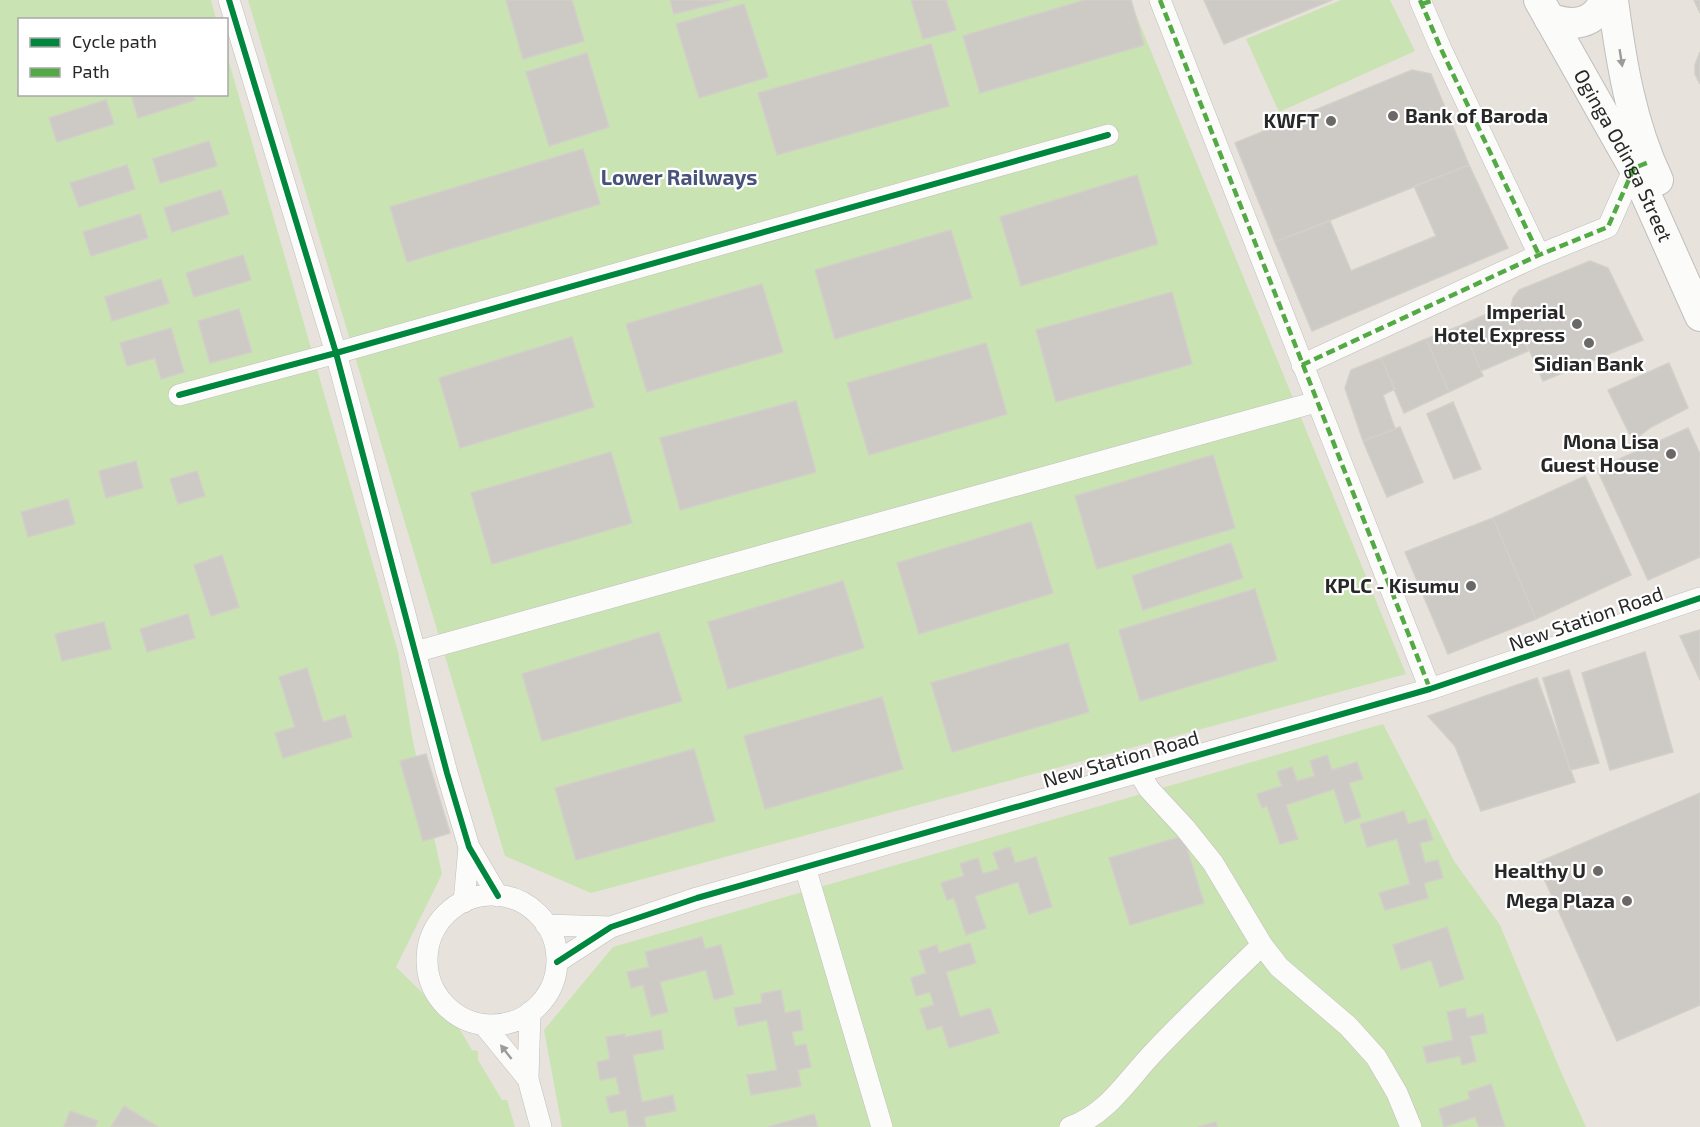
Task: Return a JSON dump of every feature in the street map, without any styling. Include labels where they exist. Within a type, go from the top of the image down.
[{"type":"main road","points":[[1544,9],[1565,24],[1587,20],[1602,8],[1605,0]]},
{"type":"main road","name":"Oginga Odinga Street","points":[[1613,0],[1621,63],[1641,165],[1700,316]]},
{"type":"main road","name":"Oginga Odinga Street","points":[[1544,9],[1641,165],[1700,269]]},
{"type":"street","points":[[229,0],[336,353],[447,773],[470,847],[498,896]]},
{"type":"street","points":[[1160,0],[1430,689]]},
{"type":"street","points":[[1420,0],[1441,50],[1539,255]]},
{"type":"street","points":[[179,395],[336,353],[1108,135]]},
{"type":"street","points":[[1302,365],[1539,255],[1608,227],[1641,165]]},
{"type":"street","points":[[415,652],[1316,402]]},
{"type":"street","name":"New Station Road","points":[[557,962],[611,927],[698,898],[1430,689],[1700,598]]},
{"type":"street","points":[[1138,771],[1149,789],[1199,844],[1213,863],[1262,945],[1279,966],[1348,1026],[1376,1057],[1398,1092],[1411,1127]]},
{"type":"street","points":[[464,902],[470,847]]},
{"type":"street","points":[[805,867],[882,1127]]},
{"type":"street","points":[[498,896],[512,899],[537,914],[552,936],[557,962],[553,981],[544,999],[531,1012],[516,1020],[500,1025],[484,1025],[469,1021],[454,1014],[442,1003],[432,987],[427,969],[428,948],[435,929],[447,913],[464,902],[481,897],[498,896]]},
{"type":"street","name":"New Station Road","points":[[546,925],[611,927]]},
{"type":"street","points":[[1070,1127],[1084,1122],[1106,1106],[1155,1051],[1262,945]]},
{"type":"street","points":[[531,1012],[528,1079],[541,1127]]},
{"type":"street","points":[[484,1025],[528,1079]]},
{"type":"green space","points":[[0,0],[211,0],[216,18],[18,18],[18,96],[228,96],[228,58],[398,652],[412,737],[442,874],[396,967],[460,1030],[472,1050],[478,1051],[478,1060],[502,1100],[507,1100],[515,1127],[0,1127]]},
{"type":"green space","points":[[248,0],[1130,0],[1406,674],[591,893],[505,856]]},
{"type":"green space","points":[[1341,0],[1390,0],[1415,51],[1279,112],[1246,39]]},
{"type":"green space","points":[[1383,724],[1454,861],[1500,925],[1586,1127],[562,1127],[544,1030],[613,947]]},
{"type":"building","points":[[506,0],[572,0],[584,41],[523,59]]},
{"type":"building","points":[[670,0],[730,0],[674,14]]},
{"type":"building","points":[[911,0],[946,0],[956,30],[923,39]]},
{"type":"building","points":[[1085,0],[1131,0],[1144,45],[980,93],[963,36]]},
{"type":"building","points":[[1204,0],[1332,0],[1224,44]]},
{"type":"building","points":[[1694,0],[1700,0],[1700,13]]},
{"type":"building","points":[[744,4],[768,77],[699,98],[676,24]]},
{"type":"building","points":[[931,44],[949,106],[777,155],[758,93]]},
{"type":"building","points":[[1700,52],[1700,84],[1695,74],[1695,65]]},
{"type":"building","points":[[587,53],[609,127],[549,146],[526,72]]},
{"type":"building","points":[[1412,70],[1431,74],[1469,165],[1275,242],[1235,143]]},
{"type":"building","points":[[132,96],[194,96],[195,100],[138,118]]},
{"type":"building","points":[[106,100],[114,124],[57,142],[49,118]]},
{"type":"building","points":[[209,141],[217,166],[160,183],[153,159]]},
{"type":"building","points":[[583,149],[600,204],[407,262],[390,207]]},
{"type":"building","points":[[127,165],[135,189],[79,207],[70,183]]},
{"type":"building","points":[[1469,165],[1508,248],[1312,331],[1275,242],[1330,221],[1351,271],[1436,236],[1414,186]]},
{"type":"building","points":[[1137,175],[1158,244],[1021,286],[1000,217]]},
{"type":"building","points":[[221,190],[229,214],[172,232],[164,208]]},
{"type":"building","points":[[140,214],[148,238],[91,256],[83,232]]},
{"type":"building","points":[[951,230],[972,298],[835,339],[815,270]]},
{"type":"building","points":[[243,255],[251,280],[194,297],[186,273]]},
{"type":"building","name":"Imperial Hotel Express","points":[[1590,261],[1608,268],[1643,340],[1543,381],[1511,308],[1513,298],[1519,290]]},
{"type":"building","points":[[161,279],[169,303],[112,321],[105,297]]},
{"type":"building","points":[[762,284],[783,352],[647,392],[626,324]]},
{"type":"building","points":[[1172,292],[1192,364],[1056,402],[1036,330]]},
{"type":"building","points":[[239,309],[252,352],[210,363],[198,321]]},
{"type":"building","points":[[1498,309],[1513,316],[1528,351],[1481,371],[1462,325]]},
{"type":"building","points":[[1462,325],[1483,376],[1449,392],[1426,339]]},
{"type":"building","points":[[171,328],[184,372],[161,379],[155,358],[127,366],[120,343]]},
{"type":"building","points":[[572,337],[594,407],[460,448],[439,378]]},
{"type":"building","points":[[1426,339],[1449,392],[1404,413],[1381,358]]},
{"type":"building","points":[[986,343],[1007,414],[869,455],[847,383]]},
{"type":"building","points":[[1381,358],[1395,389],[1383,395],[1395,429],[1363,441],[1345,388],[1351,370]]},
{"type":"building","points":[[1669,363],[1688,408],[1651,427],[1633,441],[1608,390]]},
{"type":"building","points":[[796,401],[816,472],[680,510],[660,438]]},
{"type":"building","points":[[1453,402],[1481,469],[1454,479],[1427,414]]},
{"type":"building","points":[[1400,427],[1423,482],[1387,497],[1363,441]]},
{"type":"building","points":[[1688,428],[1700,454],[1700,557],[1648,580],[1597,469]]},
{"type":"building","points":[[611,452],[632,523],[492,564],[471,493]]},
{"type":"building","points":[[1213,455],[1235,528],[1097,569],[1075,496]]},
{"type":"building","points":[[136,461],[143,488],[106,498],[99,471]]},
{"type":"building","points":[[197,471],[205,496],[178,504],[170,479]]},
{"type":"building","points":[[1585,476],[1631,575],[1536,619],[1493,518]]},
{"type":"building","points":[[68,499],[75,524],[28,537],[21,512]]},
{"type":"building","name":"KPLC - Kisumu","points":[[1493,518],[1536,619],[1448,654],[1405,552]]},
{"type":"building","points":[[1031,522],[1053,593],[919,634],[897,563]]},
{"type":"building","points":[[1231,543],[1243,578],[1143,610],[1132,576]]},
{"type":"building","points":[[222,555],[239,607],[211,616],[194,565]]},
{"type":"building","points":[[843,581],[864,648],[728,689],[708,622]]},
{"type":"building","points":[[1255,589],[1277,660],[1140,701],[1119,630]]},
{"type":"building","points":[[188,614],[195,638],[147,652],[140,629]]},
{"type":"building","points":[[104,622],[111,649],[62,661],[55,634]]},
{"type":"building","points":[[1700,630],[1700,680],[1680,636]]},
{"type":"building","points":[[659,632],[682,701],[542,741],[522,674]]},
{"type":"building","points":[[1068,643],[1089,712],[952,752],[931,683]]},
{"type":"building","points":[[1645,652],[1673,752],[1610,770],[1582,673]]},
{"type":"building","points":[[307,668],[323,722],[345,715],[352,737],[283,758],[275,733],[295,727],[279,677]]},
{"type":"building","points":[[1569,670],[1599,763],[1570,770],[1543,678]]},
{"type":"building","points":[[1537,678],[1575,782],[1481,811],[1455,746],[1428,716]]},
{"type":"building","points":[[882,697],[903,769],[765,809],[744,736]]},
{"type":"building","points":[[694,749],[715,821],[576,860],[555,788]]},
{"type":"building","points":[[426,754],[450,833],[423,841],[400,761]]},
{"type":"building","points":[[1327,755],[1332,770],[1357,762],[1363,779],[1349,783],[1361,817],[1345,823],[1334,789],[1286,805],[1298,839],[1280,844],[1267,806],[1262,808],[1257,794],[1282,786],[1277,772],[1292,767],[1297,781],[1315,776],[1310,761]]},
{"type":"building","name":"Mega Plaza","points":[[1700,793],[1700,1005],[1617,1041],[1537,863]]},
{"type":"building","points":[[1404,811],[1408,824],[1426,819],[1433,840],[1420,843],[1425,863],[1438,860],[1443,878],[1424,883],[1428,898],[1385,910],[1379,893],[1410,884],[1397,839],[1367,847],[1360,824]]},
{"type":"building","points":[[1183,836],[1204,903],[1130,925],[1109,858]]},
{"type":"building","points":[[1010,847],[1015,863],[1036,857],[1052,907],[1029,914],[1018,882],[975,896],[986,928],[966,935],[954,898],[947,900],[941,883],[964,876],[960,864],[978,858],[983,874],[999,869],[993,853]]},
{"type":"building","points":[[1447,927],[1464,979],[1440,987],[1431,960],[1401,970],[1393,945]]},
{"type":"building","points":[[702,937],[705,949],[721,945],[734,994],[714,1000],[706,970],[660,982],[668,1012],[651,1016],[643,985],[631,988],[627,972],[649,967],[645,952]]},
{"type":"building","points":[[970,943],[976,963],[946,972],[960,1017],[990,1008],[999,1033],[949,1048],[942,1026],[927,1030],[920,1009],[934,1005],[930,992],[916,996],[911,978],[926,973],[919,951],[937,945],[939,953]]},
{"type":"building","points":[[781,990],[785,1013],[800,1010],[803,1030],[792,1032],[795,1046],[806,1044],[811,1067],[798,1070],[801,1086],[751,1095],[747,1075],[777,1070],[767,1020],[738,1026],[734,1008],[762,1003],[761,994]]},
{"type":"building","points":[[1465,1008],[1467,1018],[1483,1014],[1487,1033],[1470,1036],[1476,1061],[1462,1065],[1460,1056],[1427,1063],[1423,1047],[1453,1040],[1447,1012]]},
{"type":"building","points":[[661,1030],[664,1049],[633,1055],[642,1102],[673,1095],[676,1111],[644,1117],[646,1127],[629,1127],[626,1110],[610,1113],[606,1097],[620,1094],[616,1077],[600,1080],[597,1062],[610,1059],[606,1037],[625,1034],[625,1037]]},
{"type":"building","points":[[1491,1084],[1505,1127],[1479,1127],[1475,1117],[1444,1127],[1439,1109],[1470,1099],[1468,1092]]},
{"type":"building","points":[[124,1106],[158,1127],[111,1127]]},
{"type":"building","points":[[70,1111],[98,1121],[95,1127],[64,1127]]},
{"type":"building","points":[[814,1114],[818,1127],[768,1127]]},
{"type":"building","points":[[1216,1122],[1217,1127],[1198,1127]]},
{"type":"marked path","points":[[1160,0],[1430,689]]},
{"type":"marked path","points":[[1420,0],[1539,255]]},
{"type":"marked path","points":[[1422,4],[1434,0]]},
{"type":"marked path","points":[[1302,365],[1539,255],[1608,227],[1634,168],[1649,162]]},
{"type":"cycle path","points":[[229,0],[336,353],[447,773],[469,847],[498,896]]},
{"type":"cycle path","points":[[179,395],[336,353],[1108,135]]},
{"type":"cycle path","points":[[557,962],[611,927],[697,898],[1430,689],[1700,598]]},
{"type":"place","name":"Bank of Baroda","points":[[1393,116]]},
{"type":"place","name":"KWFT","points":[[1331,121]]},
{"type":"place","name":"Imperial Hotel Express","points":[[1577,324]]},
{"type":"place","name":"Sidian Bank","points":[[1589,343]]},
{"type":"place","name":"Mona Lisa Guest House","points":[[1671,454]]},
{"type":"place","name":"KPLC - Kisumu","points":[[1471,586]]},
{"type":"place","name":"Healthy U","points":[[1598,871]]},
{"type":"place","name":"Mega Plaza","points":[[1627,901]]},
{"type":"district","name":"Lower Railways","points":[[679,178]]}]
